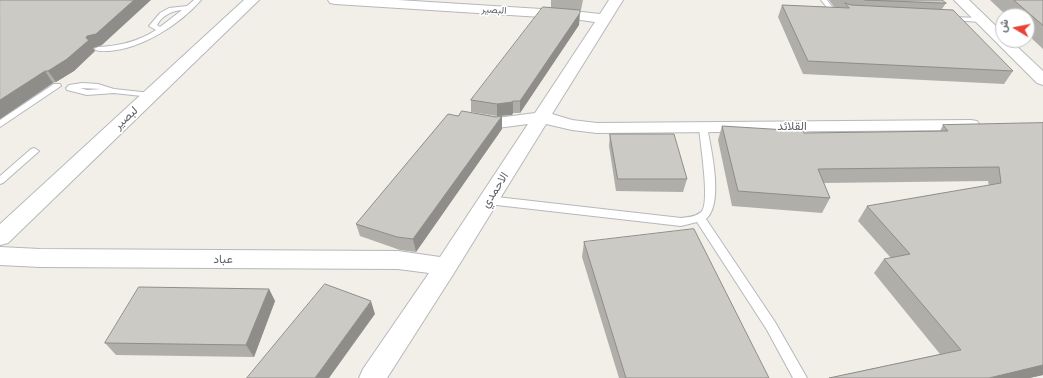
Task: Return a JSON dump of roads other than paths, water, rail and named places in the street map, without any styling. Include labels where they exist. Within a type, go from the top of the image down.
[{"type":"street","name":"لبصير","points":[[0,237],[252,0]]},
{"type":"street","name":"البصير","points":[[335,0],[573,15],[604,19]]},
{"type":"street","name":"الاحمدي","points":[[372,378],[446,267],[616,0]]},
{"type":"street","points":[[961,0],[1043,80]]},
{"type":"street","points":[[464,117],[497,123],[542,117]]},
{"type":"street","name":"القلائد","points":[[542,117],[597,128],[988,125]]},
{"type":"street","points":[[497,123],[525,143]]},
{"type":"street","name":"عباد","points":[[0,256],[47,258],[398,260],[446,267]]},
{"type":"lane","points":[[98,49],[115,48],[134,44],[150,38],[198,0]]},
{"type":"lane","points":[[824,0],[831,9],[846,14]]},
{"type":"lane","points":[[161,30],[153,26],[164,13],[172,10],[188,8]]},
{"type":"lane","points":[[942,19],[982,20]]},
{"type":"lane","points":[[0,124],[55,86],[70,88],[87,94],[114,91],[151,95]]},
{"type":"lane","points":[[488,200],[681,222],[700,218],[708,210],[710,182],[703,127]]},
{"type":"lane","points":[[0,180],[34,151]]},
{"type":"lane","points":[[700,218],[771,326],[800,378]]}]
